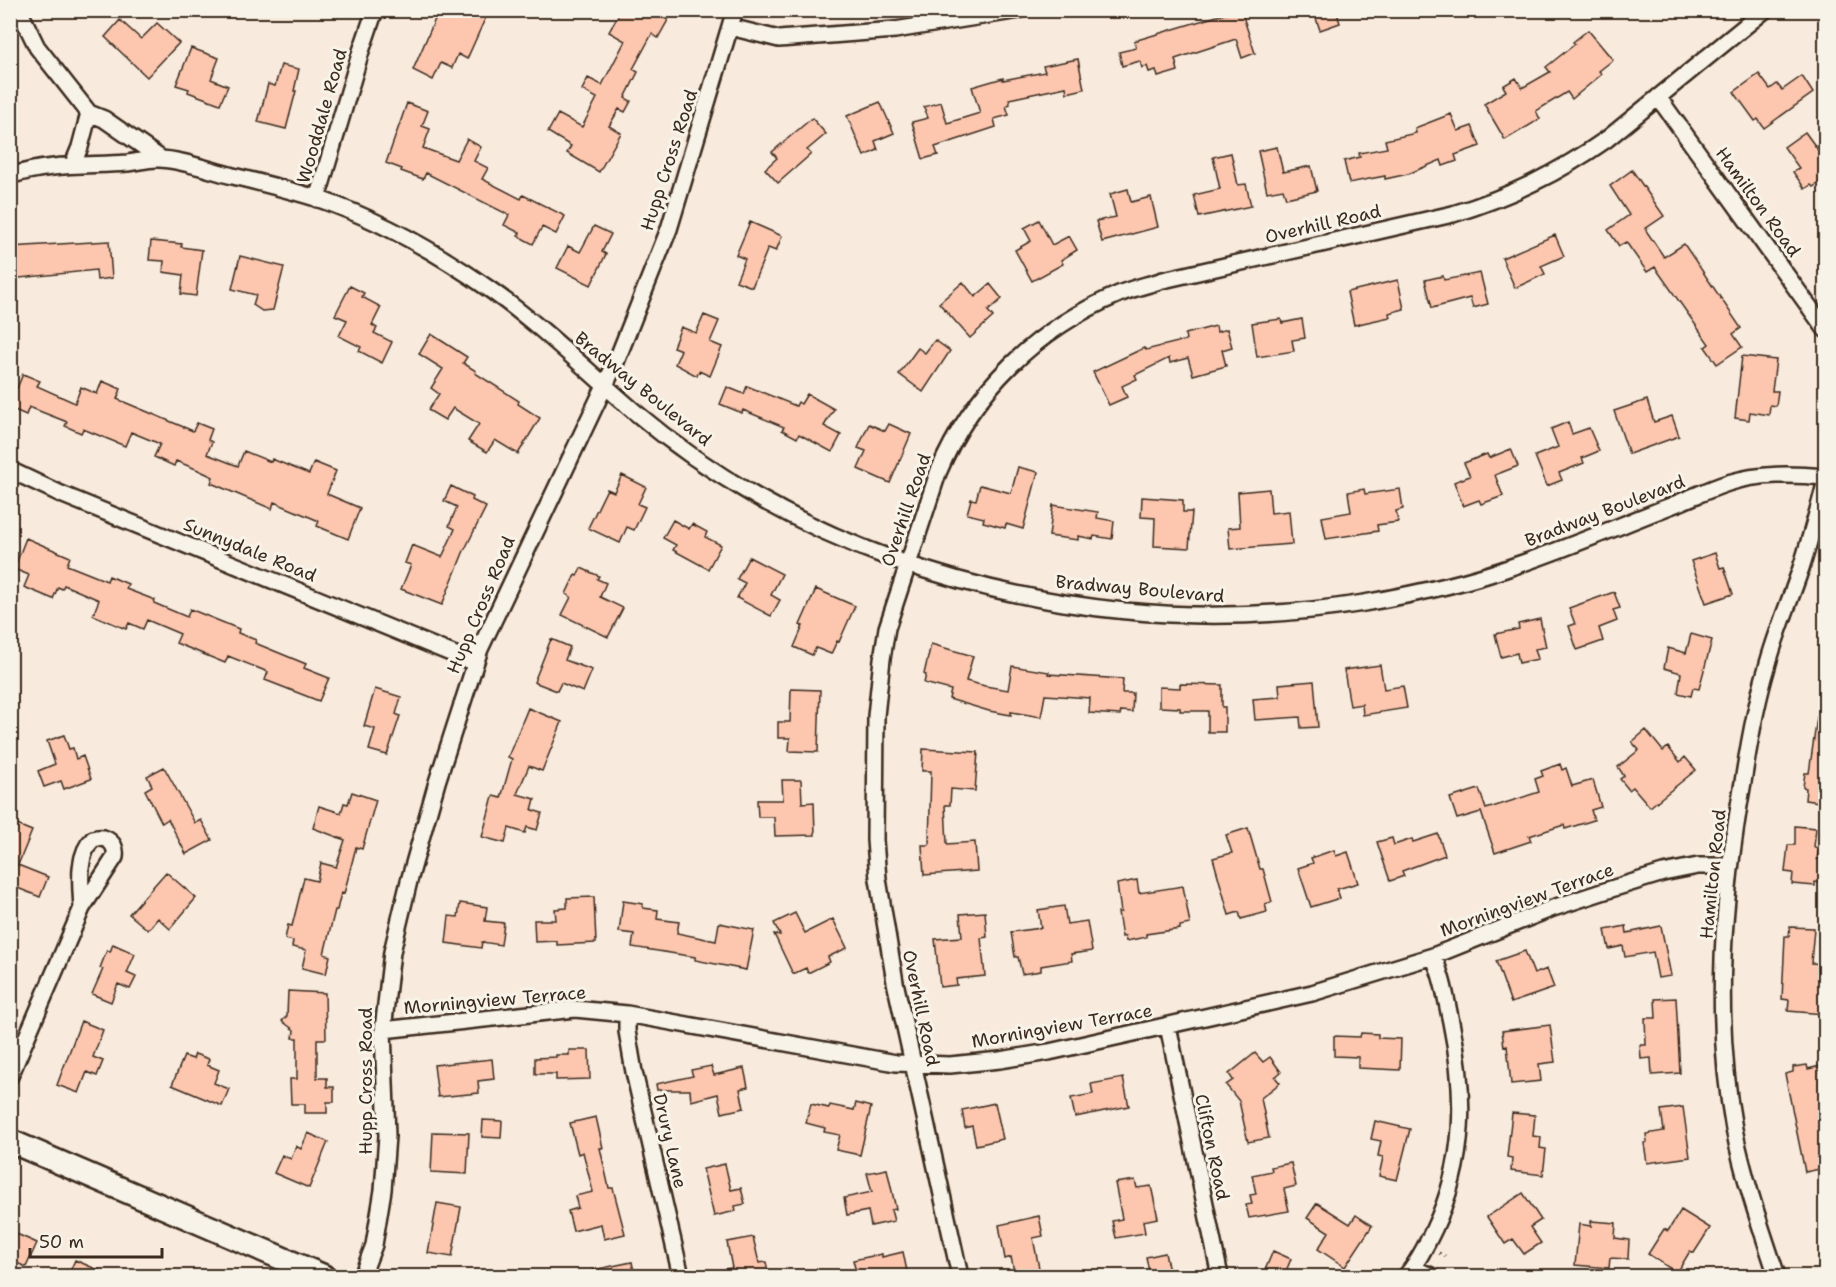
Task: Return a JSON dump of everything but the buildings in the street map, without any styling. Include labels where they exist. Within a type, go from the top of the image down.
[{"type":"main road","points":[[10,1141],[323,1276]]},
{"type":"street","points":[[19,10],[37,47],[89,113],[104,119],[160,158]]},
{"type":"street","name":"Wooddale Road","points":[[317,199],[375,10]]},
{"type":"street","name":"Hupp Cross Road","points":[[362,1276],[370,1258],[379,1225],[384,1180],[387,1136],[383,1030],[392,952],[437,782],[475,663],[511,580],[605,385],[669,229],[735,10]]},
{"type":"street","points":[[729,27],[779,39],[895,30],[1020,10]]},
{"type":"street","name":"Overhill Road","points":[[960,1276],[895,982],[878,879],[875,840],[878,691],[887,628],[947,450],[993,382],[1022,352],[1056,326],[1121,292],[1163,280],[1453,214],[1491,202],[1528,186],[1585,154],[1765,10]]},
{"type":"street","name":"Hamilton Road","points":[[1658,97],[1826,330]]},
{"type":"street","points":[[73,164],[89,113]]},
{"type":"street","name":"Bradway Boulevard","points":[[10,176],[21,172],[73,164],[129,163],[160,158],[317,199],[351,212],[397,234],[461,270],[496,293],[636,413],[681,448],[735,484],[826,531],[873,552],[1012,594],[1044,601],[1108,610],[1181,616],[1242,616],[1293,613],[1402,597],[1474,579],[1551,553],[1728,483],[1762,476],[1782,475],[1826,479]]},
{"type":"street","name":"Sunnydale Road","points":[[10,470],[61,494],[475,663]]},
{"type":"street","name":"Hamilton Road","points":[[1777,1276],[1749,1191],[1734,1128],[1729,1092],[1724,1042],[1723,986],[1730,866],[1750,737],[1760,694],[1774,643],[1801,568],[1826,479]]},
{"type":"street","name":"Morningview Terrace","points":[[383,1030],[575,1009],[627,1014],[874,1060],[950,1065],[1000,1060],[1049,1052],[1312,993],[1433,956],[1553,908],[1642,880],[1698,866],[1730,866]]},
{"type":"street","points":[[10,1076],[82,908]]},
{"type":"street","points":[[1431,1276],[1409,1272],[1426,1247],[1448,1197],[1458,1154],[1461,1127],[1459,1070],[1442,975],[1433,956]]},
{"type":"street","name":"Drury Lane","points":[[627,1014],[627,1031],[634,1072],[681,1276]]},
{"type":"street","name":"Clifton Road","points":[[1168,1026],[1220,1276]]},
{"type":"path","points":[[1452,1276],[1455,1271]]}]
